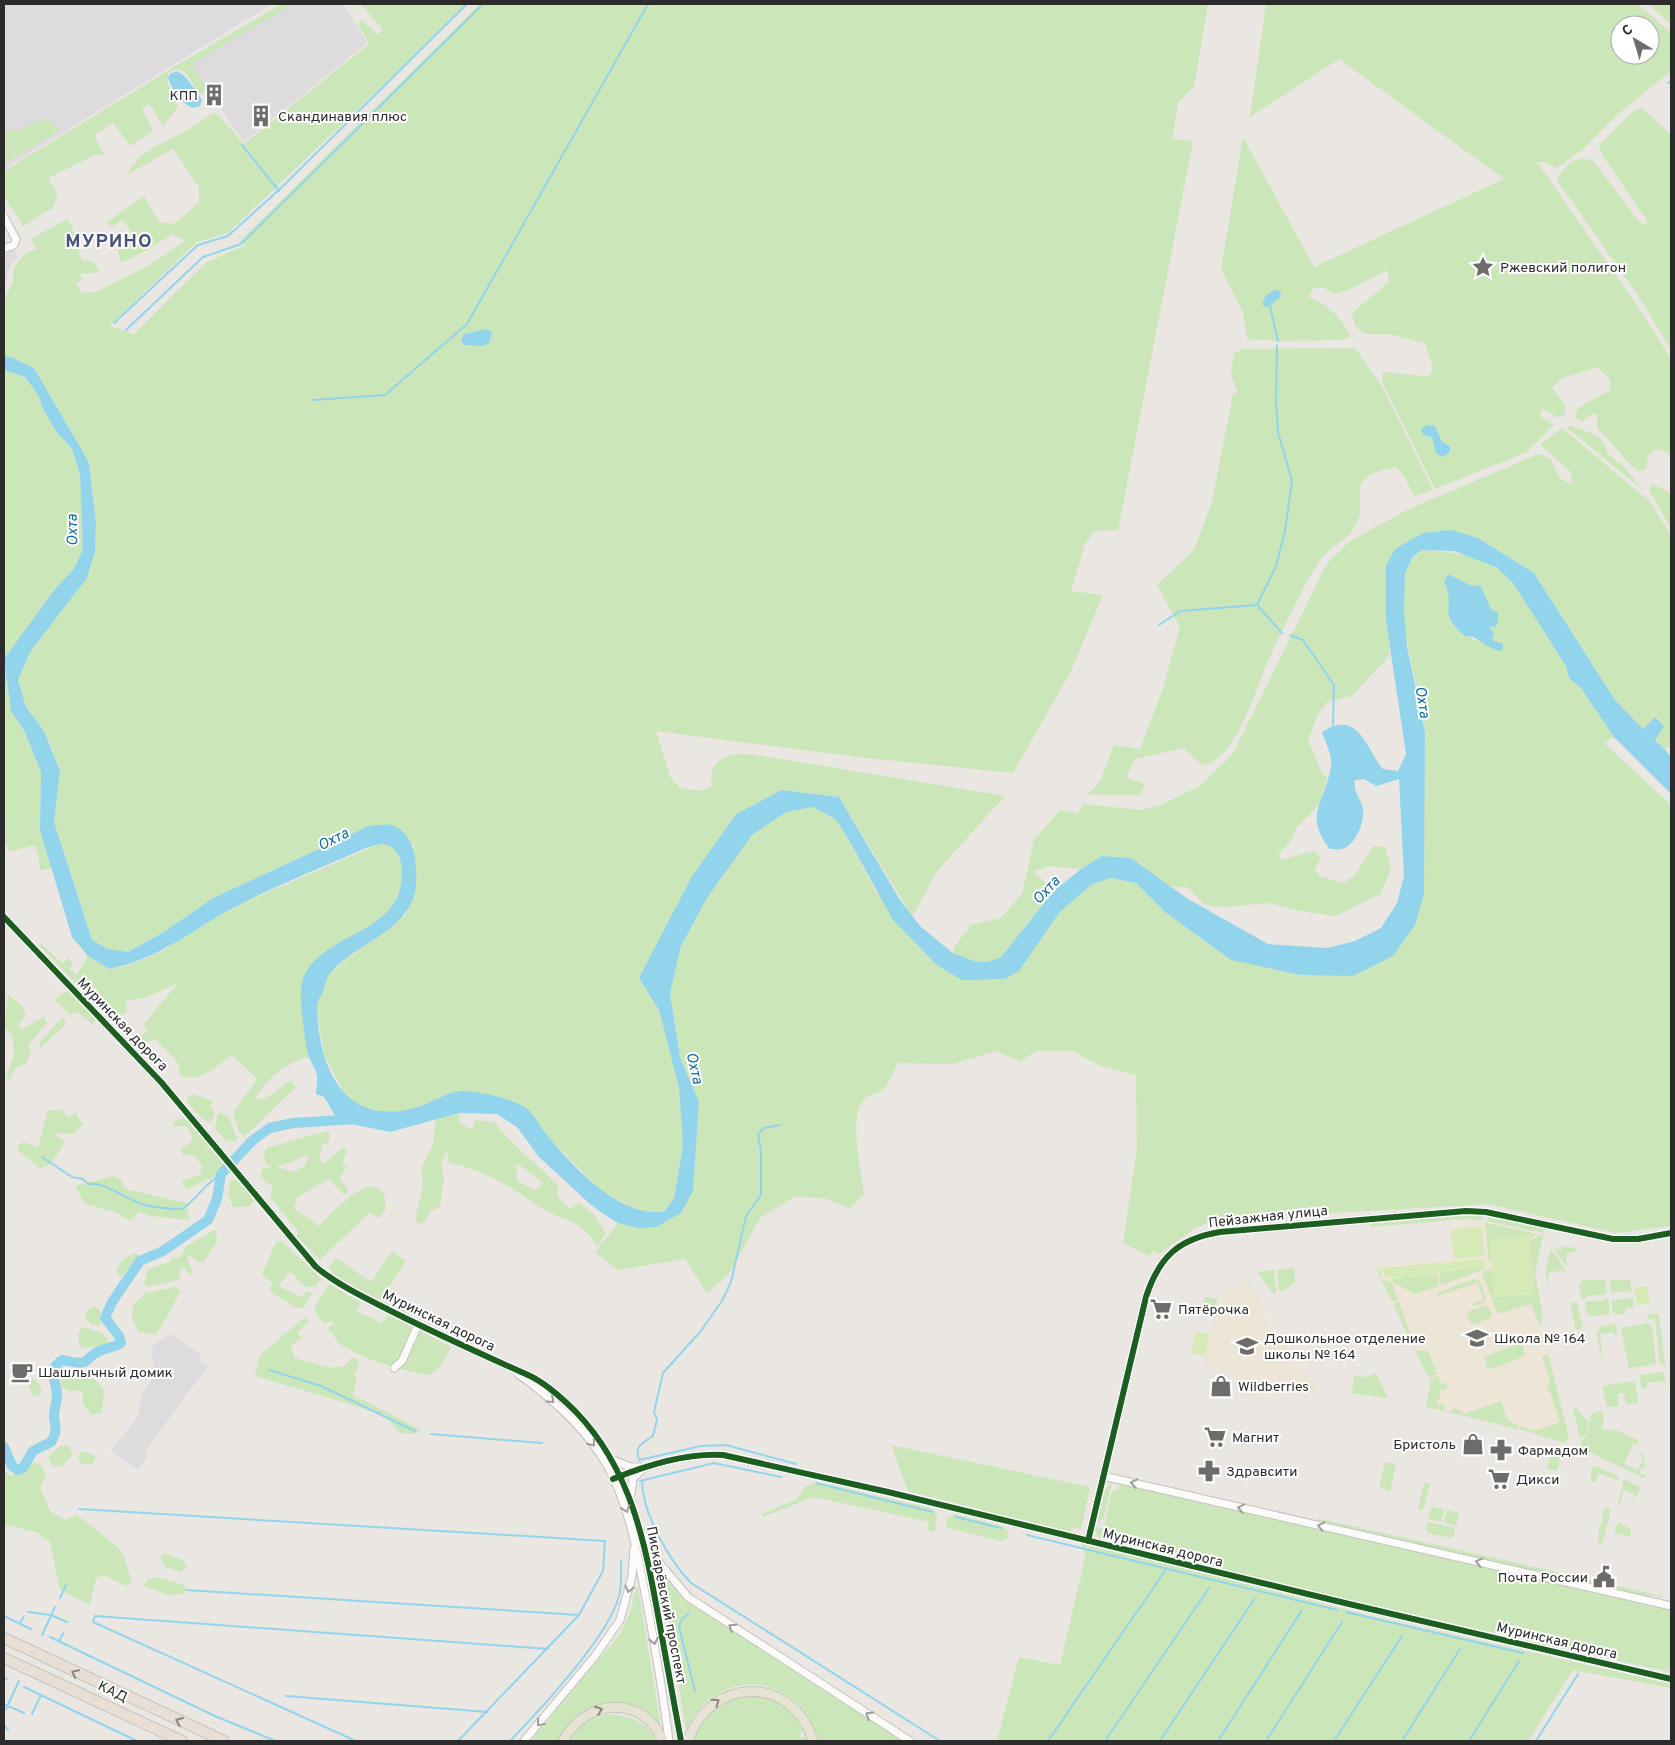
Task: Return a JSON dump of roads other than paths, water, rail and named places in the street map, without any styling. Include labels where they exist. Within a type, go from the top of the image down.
[{"type":"highway","name":"КАД","points":[[4,1638],[224,1741]]},
{"type":"highway","name":"КАД","points":[[4,1658],[182,1741]]},
{"type":"main road","points":[[688,1741],[694,1727],[713,1703],[732,1694],[758,1691],[773,1696],[796,1710],[807,1725],[813,1741]]},
{"type":"main road","points":[[563,1741],[570,1730],[582,1718],[596,1710],[608,1707],[622,1708],[644,1716],[658,1729],[663,1741]]},
{"type":"street","points":[[4,217],[16,239],[14,245],[4,249]]},
{"type":"street","name":"Муринская дорога","points":[[4,917],[161,1082],[316,1267],[342,1286],[418,1325],[538,1380],[571,1407],[590,1427],[621,1476]]},
{"type":"street","name":"Пейзажная улица","points":[[1088,1541],[1152,1278],[1158,1267],[1172,1251],[1195,1238],[1220,1232],[1466,1211],[1486,1212],[1613,1239],[1638,1239],[1671,1233]]},
{"type":"street","points":[[394,1368],[402,1361],[418,1325]]},
{"type":"street","name":"Муринская дорога","points":[[510,1368],[538,1389],[578,1426],[600,1454],[613,1479],[647,1467],[689,1456],[704,1454],[723,1455],[879,1490],[1671,1679]]},
{"type":"street","points":[[612,1460],[630,1467],[647,1467]]},
{"type":"street","points":[[630,1499],[633,1478],[647,1467]]},
{"type":"street","name":"Пискарёвский проспект","points":[[621,1476],[630,1499],[648,1562],[681,1741]]},
{"type":"street","points":[[1103,1476],[1671,1606]]},
{"type":"street","name":"Пискарёвский проспект","points":[[613,1479],[635,1541],[661,1680],[669,1741]]},
{"type":"street","points":[[639,1528],[661,1565],[688,1597],[910,1741]]},
{"type":"street","points":[[524,1741],[595,1656],[620,1620],[632,1576],[635,1541]]},
{"type":"water","points":[[177,71],[188,80],[197,92],[202,100],[200,106],[193,108],[189,106],[175,92],[168,78],[170,74]]},
{"type":"water","points":[[1276,290],[1280,291],[1281,296],[1270,306],[1265,307],[1262,304],[1266,295]]},
{"type":"water","points":[[487,329],[492,332],[489,343],[482,346],[464,345],[461,340],[464,334]]},
{"type":"water","points":[[4,356],[34,368],[89,465],[96,522],[95,551],[87,578],[30,652],[18,680],[26,707],[44,731],[60,771],[54,822],[92,940],[108,949],[128,952],[164,932],[213,898],[369,826],[394,826],[409,839],[415,857],[415,890],[410,906],[388,930],[332,971],[327,978],[317,1007],[319,1032],[324,1054],[331,1073],[342,1090],[355,1102],[373,1110],[393,1112],[418,1107],[460,1091],[476,1092],[520,1104],[529,1111],[557,1148],[599,1188],[615,1199],[649,1212],[665,1211],[674,1198],[683,1145],[679,1088],[659,1010],[639,978],[691,878],[736,814],[782,790],[839,797],[900,900],[921,927],[953,953],[977,962],[988,962],[1001,957],[1054,891],[1081,869],[1102,856],[1131,858],[1188,899],[1268,944],[1327,948],[1355,941],[1381,928],[1397,903],[1404,876],[1399,779],[1376,786],[1364,779],[1355,780],[1356,792],[1363,809],[1361,827],[1347,847],[1330,849],[1322,837],[1317,817],[1331,766],[1330,753],[1322,732],[1335,726],[1345,725],[1353,728],[1366,742],[1383,769],[1398,771],[1406,754],[1386,621],[1386,566],[1395,549],[1423,533],[1451,530],[1478,538],[1534,573],[1615,700],[1643,729],[1655,717],[1664,726],[1655,740],[1671,756],[1671,794],[1614,737],[1581,688],[1569,678],[1566,666],[1513,583],[1496,567],[1454,551],[1422,550],[1413,556],[1405,574],[1404,610],[1407,647],[1425,732],[1424,894],[1415,925],[1393,956],[1353,976],[1301,975],[1231,960],[1165,912],[1136,883],[1111,878],[1092,884],[1059,913],[1019,971],[1005,979],[962,980],[937,965],[893,920],[846,835],[835,819],[813,807],[786,812],[752,835],[707,898],[681,946],[670,993],[680,1057],[699,1102],[693,1191],[681,1213],[656,1227],[638,1228],[618,1223],[589,1203],[539,1157],[517,1127],[497,1114],[459,1113],[390,1132],[351,1124],[335,1115],[324,1097],[316,1094],[317,1075],[309,1057],[302,1020],[302,982],[311,965],[325,952],[374,923],[388,911],[398,895],[402,874],[400,858],[388,845],[381,844],[366,848],[256,896],[162,950],[128,964],[109,969],[88,956],[72,937],[40,830],[41,772],[25,732],[11,711],[4,659],[55,589],[74,569],[83,549],[80,474],[72,449],[56,431],[43,409],[38,395],[25,377],[4,370]]},
{"type":"water","points":[[1427,425],[1435,426],[1442,442],[1450,446],[1450,452],[1443,457],[1436,453],[1432,437],[1423,435],[1421,429]]},
{"type":"water","points":[[1448,574],[1472,586],[1480,585],[1491,609],[1498,613],[1498,623],[1495,627],[1489,626],[1494,633],[1492,640],[1503,644],[1502,651],[1491,648],[1474,637],[1465,636],[1451,620],[1448,609],[1449,597],[1444,582]]},
{"type":"waterway","points":[[114,323],[198,245],[228,236],[281,188],[467,4]]},
{"type":"waterway","points":[[126,330],[203,257],[241,244],[483,4]]},
{"type":"waterway","points":[[313,400],[385,395],[467,324],[648,4]]},
{"type":"waterway","points":[[242,145],[279,191]]},
{"type":"waterway","points":[[1270,306],[1278,341]]},
{"type":"waterway","points":[[1277,345],[1276,400],[1278,432],[1292,481],[1285,531],[1276,566],[1257,605],[1282,633]]},
{"type":"waterway","points":[[1159,625],[1180,611],[1257,605]]},
{"type":"waterway","points":[[1290,635],[1303,640],[1334,685],[1333,725]]},
{"type":"waterway","points":[[4,1447],[12,1466],[18,1470],[23,1468],[33,1451],[51,1442],[56,1429],[54,1416],[57,1396],[54,1376],[55,1367],[63,1360],[79,1363],[87,1361],[96,1353],[121,1343],[119,1336],[105,1318],[112,1302],[140,1261],[163,1251],[208,1220],[217,1199],[221,1174],[253,1140],[270,1128],[293,1123],[357,1119]]},
{"type":"waterway","points":[[780,1125],[764,1128],[758,1134],[761,1151],[761,1195],[746,1216],[731,1282],[722,1301],[700,1332],[663,1373],[654,1412],[657,1420],[653,1436],[640,1445],[638,1455],[639,1460],[701,1446],[726,1445],[796,1464]]},
{"type":"waterway","points":[[42,1157],[72,1177],[83,1179],[88,1184],[101,1185],[139,1203],[161,1208],[183,1209],[210,1182],[221,1174]]},
{"type":"waterway","points":[[269,1370],[321,1386],[415,1431]]},
{"type":"waterway","points":[[431,1434],[542,1443]]},
{"type":"waterway","points":[[640,1481],[714,1463],[781,1477]]},
{"type":"waterway","points":[[642,1480],[647,1507],[658,1535],[674,1562],[691,1583],[940,1741]]},
{"type":"waterway","points":[[816,1483],[933,1512]]},
{"type":"waterway","points":[[79,1509],[605,1541],[603,1571],[579,1615],[458,1741]]},
{"type":"waterway","points":[[956,1517],[1001,1528]]},
{"type":"waterway","points":[[1027,1535],[1337,1610]]},
{"type":"waterway","points":[[510,1741],[572,1672],[602,1631],[613,1612],[619,1596],[621,1561]]},
{"type":"waterway","points":[[1048,1741],[1167,1568]]},
{"type":"waterway","points":[[60,1598],[66,1585]]},
{"type":"waterway","points":[[1105,1741],[1209,1588]]},
{"type":"waterway","points":[[187,1590],[579,1615]]},
{"type":"waterway","points":[[1160,1741],[1255,1598]]},
{"type":"waterway","points":[[42,1635],[55,1607]]},
{"type":"waterway","points":[[1218,1741],[1302,1610]]},
{"type":"waterway","points":[[28,1612],[51,1615],[67,1622]]},
{"type":"waterway","points":[[1346,1612],[1523,1653]]},
{"type":"waterway","points":[[689,1613],[682,1619],[679,1627],[695,1691]]},
{"type":"waterway","points":[[4,1616],[31,1629]]},
{"type":"waterway","points":[[20,1623],[24,1616]]},
{"type":"waterway","points":[[356,1741],[93,1622],[95,1616],[548,1649]]},
{"type":"waterway","points":[[1266,1741],[1342,1622]]},
{"type":"waterway","points":[[59,1641],[64,1632]]},
{"type":"waterway","points":[[1334,1741],[1402,1636]]},
{"type":"waterway","points":[[50,1637],[217,1717],[276,1741]]},
{"type":"waterway","points":[[1402,1741],[1460,1649]]},
{"type":"waterway","points":[[1469,1741],[1519,1661]]},
{"type":"waterway","points":[[1536,1741],[1578,1674]]},
{"type":"waterway","points":[[6,1709],[19,1681]]},
{"type":"waterway","points":[[24,1687],[137,1741]]},
{"type":"waterway","points":[[32,1714],[41,1695]]},
{"type":"waterway","points":[[286,1696],[488,1712]]},
{"type":"waterway","points":[[4,1704],[24,1713]]},
{"type":"waterway","points":[[4,1725],[8,1730]]},
{"type":"place","name":"КПП","points":[[214,95]]},
{"type":"place","name":"Скандинавия плюс","points":[[261,116]]},
{"type":"place","name":"Ржевский полигон","points":[[1483,267]]},
{"type":"place","name":"Пятёрочка","points":[[1161,1309]]},
{"type":"place","name":"Школа № 164","points":[[1477,1338]]},
{"type":"place","name":"Дошкольное отделение школы № 164","points":[[1247,1346]]},
{"type":"place","name":"Шашлычный домик","points":[[22,1372]]},
{"type":"place","name":"Wildberries","points":[[1221,1386]]},
{"type":"place","name":"Магнит","points":[[1215,1437]]},
{"type":"place","name":"Бристоль","points":[[1473,1444]]},
{"type":"place","name":"Фармадом","points":[[1501,1450]]},
{"type":"place","name":"Здравсити","points":[[1209,1471]]},
{"type":"place","name":"Дикси","points":[[1499,1479]]},
{"type":"place","name":"Почта России","points":[[1604,1577]]},
{"type":"district","name":"МУРИНО","points":[[109,240]]},
{"type":"water label","name":"Охта","points":[[72,530]]},
{"type":"water label","name":"Охта","points":[[1423,702]]},
{"type":"water label","name":"Охта","points":[[333,839]]},
{"type":"water label","name":"Охта","points":[[1046,890]]},
{"type":"water label","name":"Охта","points":[[695,1068]]}]
